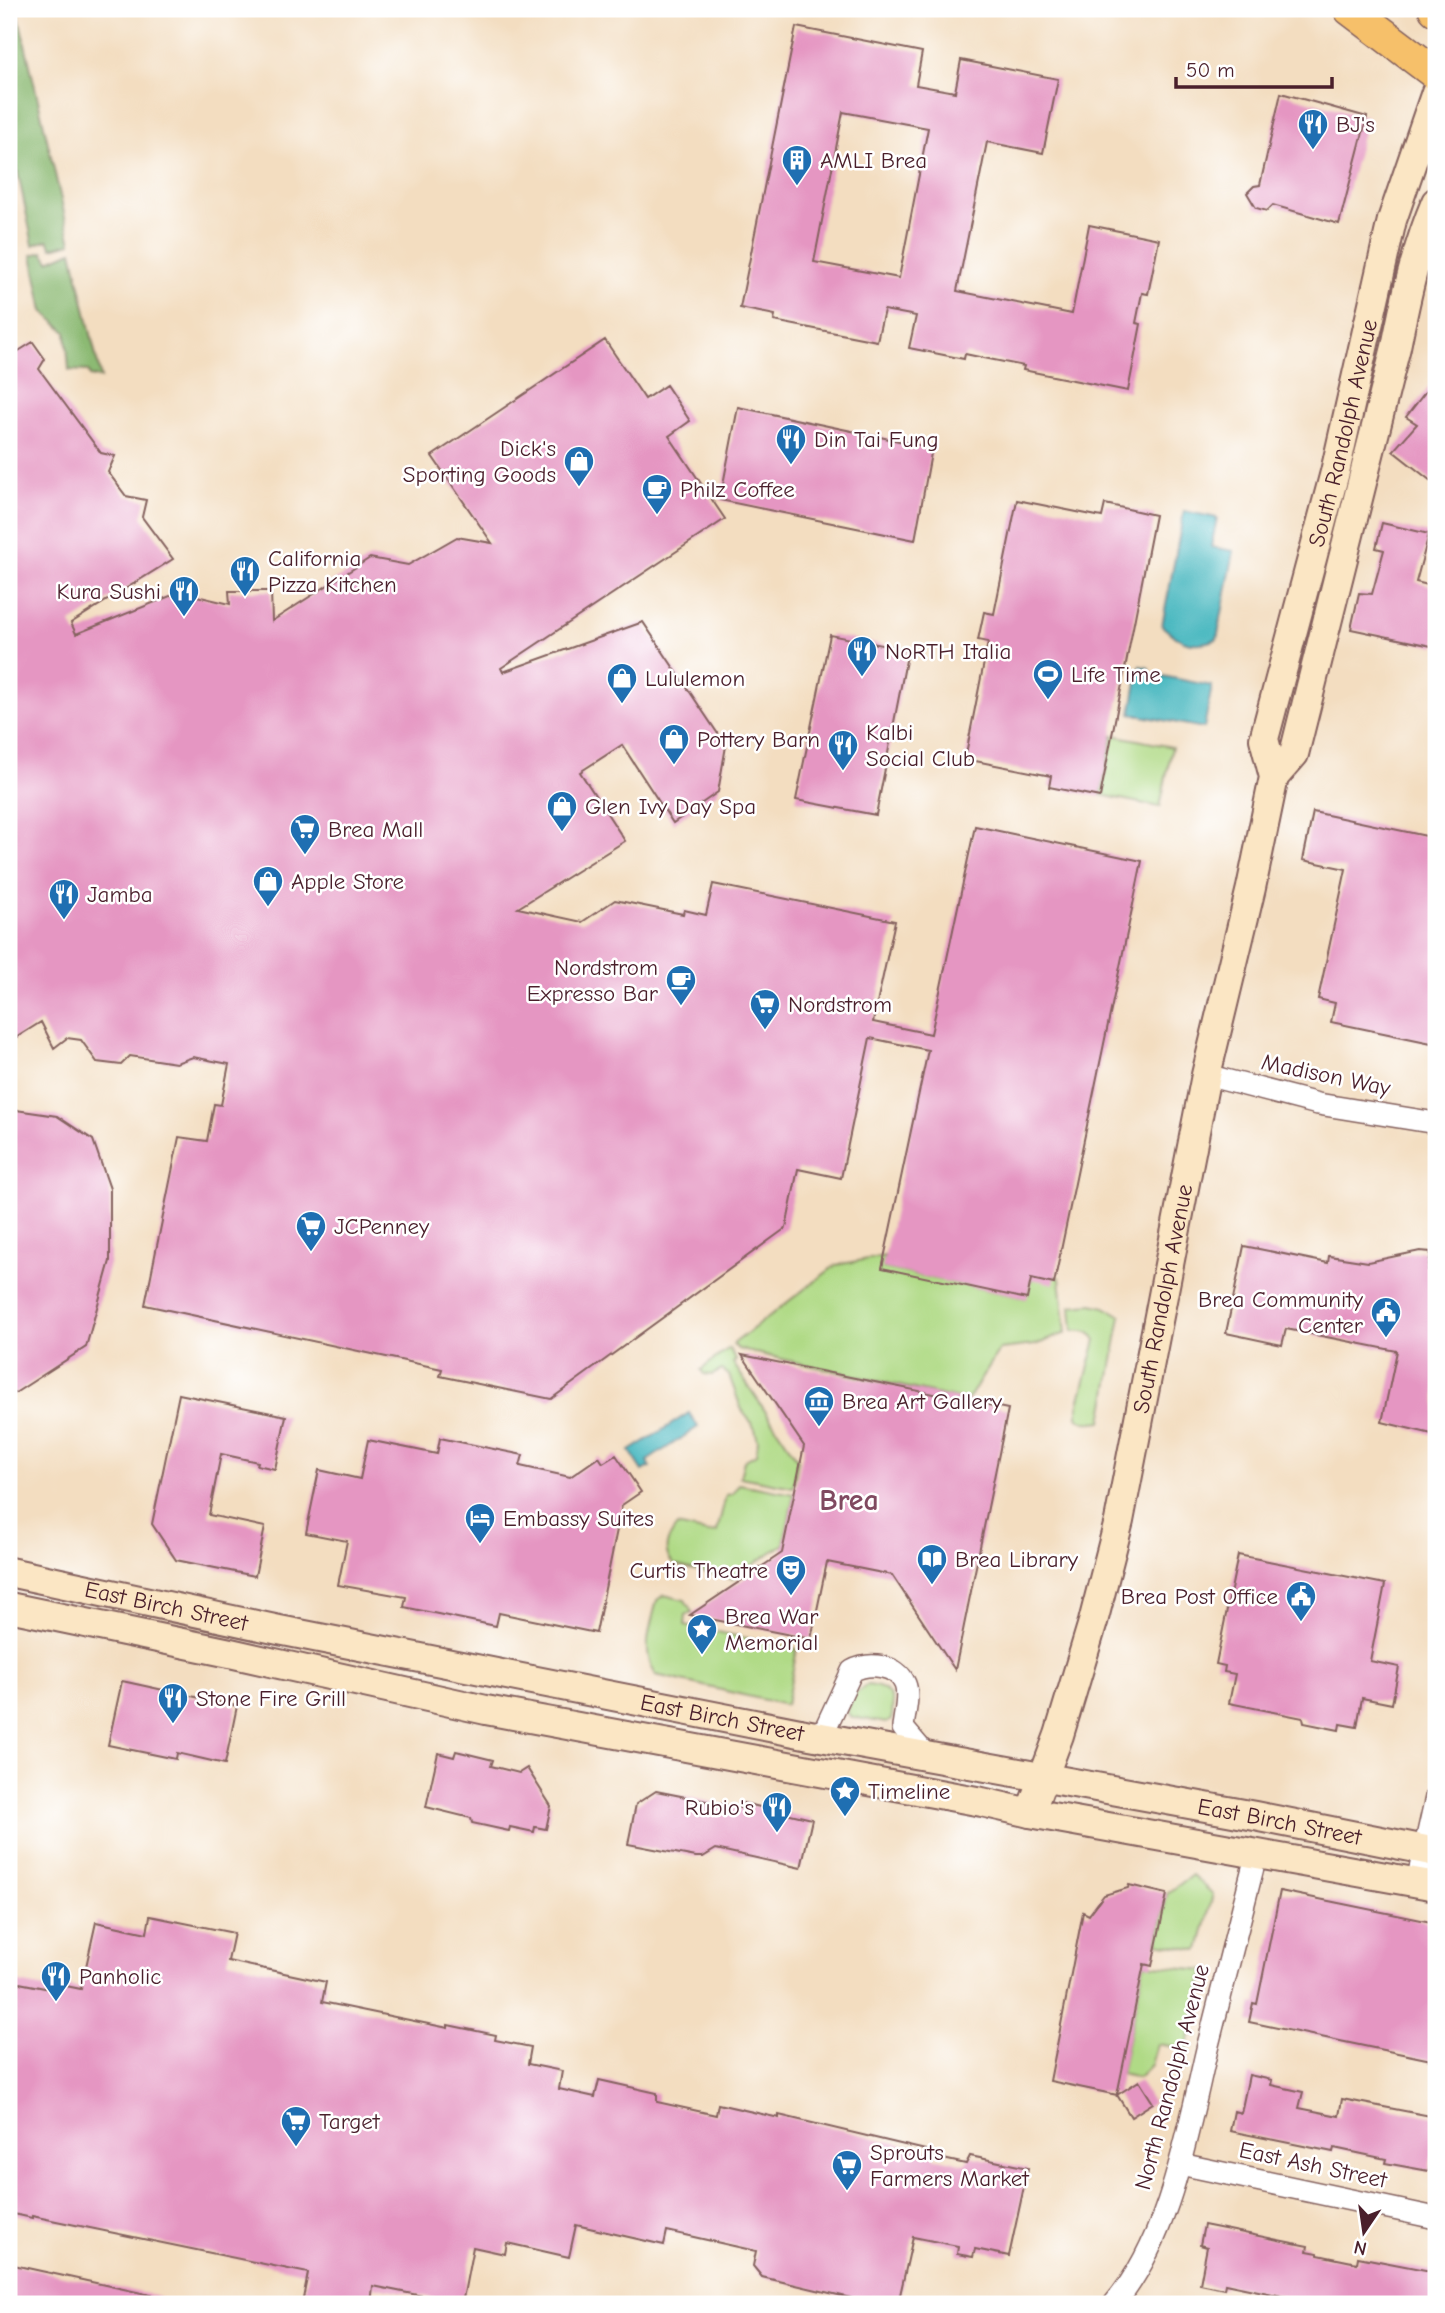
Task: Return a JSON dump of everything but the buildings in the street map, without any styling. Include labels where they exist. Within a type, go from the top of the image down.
[{"type":"main road","points":[[1350,9],[1436,74]]},
{"type":"street","name":"South Randolph Avenue","points":[[1030,1813],[1044,1778],[1093,1622],[1119,1521],[1206,1075],[1251,888],[1274,777],[1264,739],[1335,472],[1392,220],[1436,92]]},
{"type":"street","name":"South Randolph Avenue","points":[[1274,777],[1294,754],[1396,347],[1409,284],[1436,202]]},
{"type":"street","name":"Madison Way","points":[[1206,1075],[1318,1104],[1436,1123]]},
{"type":"street","name":"East Birch Street","points":[[9,1572],[279,1630],[810,1735],[1255,1816],[1430,1851]]},
{"type":"street","name":"East Birch Street","points":[[9,1607],[486,1710],[1030,1813],[1427,1884]]},
{"type":"street","points":[[810,1735],[824,1729],[852,1671],[861,1666],[874,1665],[888,1668],[905,1682],[907,1692],[903,1728],[926,1755]]},
{"type":"street","points":[[1427,1884],[1436,1797]]},
{"type":"street","name":"North Randolph Avenue","points":[[1114,2304],[1138,2273],[1153,2241],[1180,2164],[1257,1852]]},
{"type":"street","name":"East Ash Street","points":[[1180,2164],[1436,2218]]},
{"type":"green space","points":[[9,9],[17,9],[71,243],[52,248],[48,240],[33,245],[9,130]]},
{"type":"green space","points":[[72,251],[101,378],[90,376],[88,371],[69,370],[66,332],[43,311],[32,255],[43,252],[49,261]]},
{"type":"green space","points":[[1113,735],[1172,747],[1160,807],[1101,795]]},
{"type":"green space","points":[[885,1256],[883,1268],[1026,1298],[1031,1279],[1055,1276],[1060,1278],[1066,1333],[1035,1345],[1000,1349],[967,1401],[738,1349],[733,1344],[836,1265]]},
{"type":"green space","points":[[1092,1304],[1105,1307],[1121,1316],[1102,1421],[1089,1422],[1078,1417],[1078,1407],[1096,1340],[1086,1332],[1073,1331],[1071,1306]]},
{"type":"green space","points":[[729,1348],[736,1360],[733,1363],[798,1460],[793,1487],[740,1477],[744,1461],[756,1454],[758,1441],[755,1429],[741,1408],[729,1375],[722,1370],[712,1375],[704,1374],[701,1370]]},
{"type":"green space","points":[[739,1484],[794,1494],[784,1544],[732,1579],[674,1565],[668,1555],[667,1546],[677,1526],[708,1533],[717,1532],[726,1495],[732,1494]]},
{"type":"green space","points":[[664,1595],[685,1600],[692,1612],[686,1615],[685,1625],[797,1649],[786,1705],[656,1675],[649,1657],[648,1638],[657,1600]]},
{"type":"green space","points":[[867,1685],[881,1688],[889,1695],[892,1713],[891,1720],[886,1723],[852,1717],[847,1713],[853,1695]]},
{"type":"green space","points":[[1192,1875],[1213,1894],[1199,1950],[1157,1943],[1167,1894]]},
{"type":"green space","points":[[1144,1964],[1205,1970],[1187,2049],[1157,2044],[1151,2065],[1138,2078],[1121,2074]]},
{"type":"water","points":[[1184,511],[1217,518],[1211,547],[1234,551],[1217,639],[1201,643],[1181,640],[1162,626]]},
{"type":"water","points":[[1140,666],[1149,668],[1148,673],[1212,686],[1204,728],[1131,714]]},
{"type":"water","points":[[689,1413],[698,1427],[647,1461],[650,1467],[643,1471],[630,1451]]},
{"type":"place","name":"BJ's","points":[[1313,151]]},
{"type":"place","name":"AMLI Brea","points":[[797,187]]},
{"type":"place","name":"Din Tai Fung","points":[[791,466]]},
{"type":"place","name":"Dick's Sporting Goods","points":[[579,488]]},
{"type":"place","name":"Philz Coffee","points":[[657,516]]},
{"type":"place","name":"California Pizza Kitchen","points":[[245,598]]},
{"type":"place","name":"Kura Sushi","points":[[184,618]]},
{"type":"place","name":"NoRTH Italia","points":[[862,678]]},
{"type":"place","name":"Life Time","points":[[1048,701]]},
{"type":"place","name":"Lululemon","points":[[622,705]]},
{"type":"place","name":"Pottery Barn","points":[[674,766]]},
{"type":"place","name":"Kalbi Social Club","points":[[843,772]]},
{"type":"place","name":"Glen Ivy Day Spa","points":[[562,833]]},
{"type":"place","name":"Brea Mall","points":[[305,856]]},
{"type":"place","name":"Apple Store","points":[[268,908]]},
{"type":"place","name":"Jamba","points":[[64,921]]},
{"type":"place","name":"Nordstrom Expresso Bar","points":[[681,1007]]},
{"type":"place","name":"Nordstrom","points":[[765,1031]]},
{"type":"place","name":"JCPenney","points":[[311,1253]]},
{"type":"place","name":"Brea Community Center","points":[[1386,1339]]},
{"type":"place","name":"Brea Art Gallery","points":[[819,1428]]},
{"type":"place","name":"Embassy Suites","points":[[480,1545]]},
{"type":"place","name":"Brea Library","points":[[932,1586]]},
{"type":"place","name":"Curtis Theatre","points":[[791,1597]]},
{"type":"place","name":"Brea Post Office","points":[[1301,1623]]},
{"type":"place","name":"Brea War Memorial","points":[[702,1656]]},
{"type":"place","name":"Stone Fire Grill","points":[[173,1725]]},
{"type":"place","name":"Timeline","points":[[845,1818]]},
{"type":"place","name":"Rubio's","points":[[777,1834]]},
{"type":"place","name":"Panholic","points":[[56,2003]]},
{"type":"place","name":"Target","points":[[296,2148]]},
{"type":"place","name":"Sprouts Farmers Market","points":[[847,2192]]},
{"type":"district","name":"Brea","points":[[849,1500]]}]
